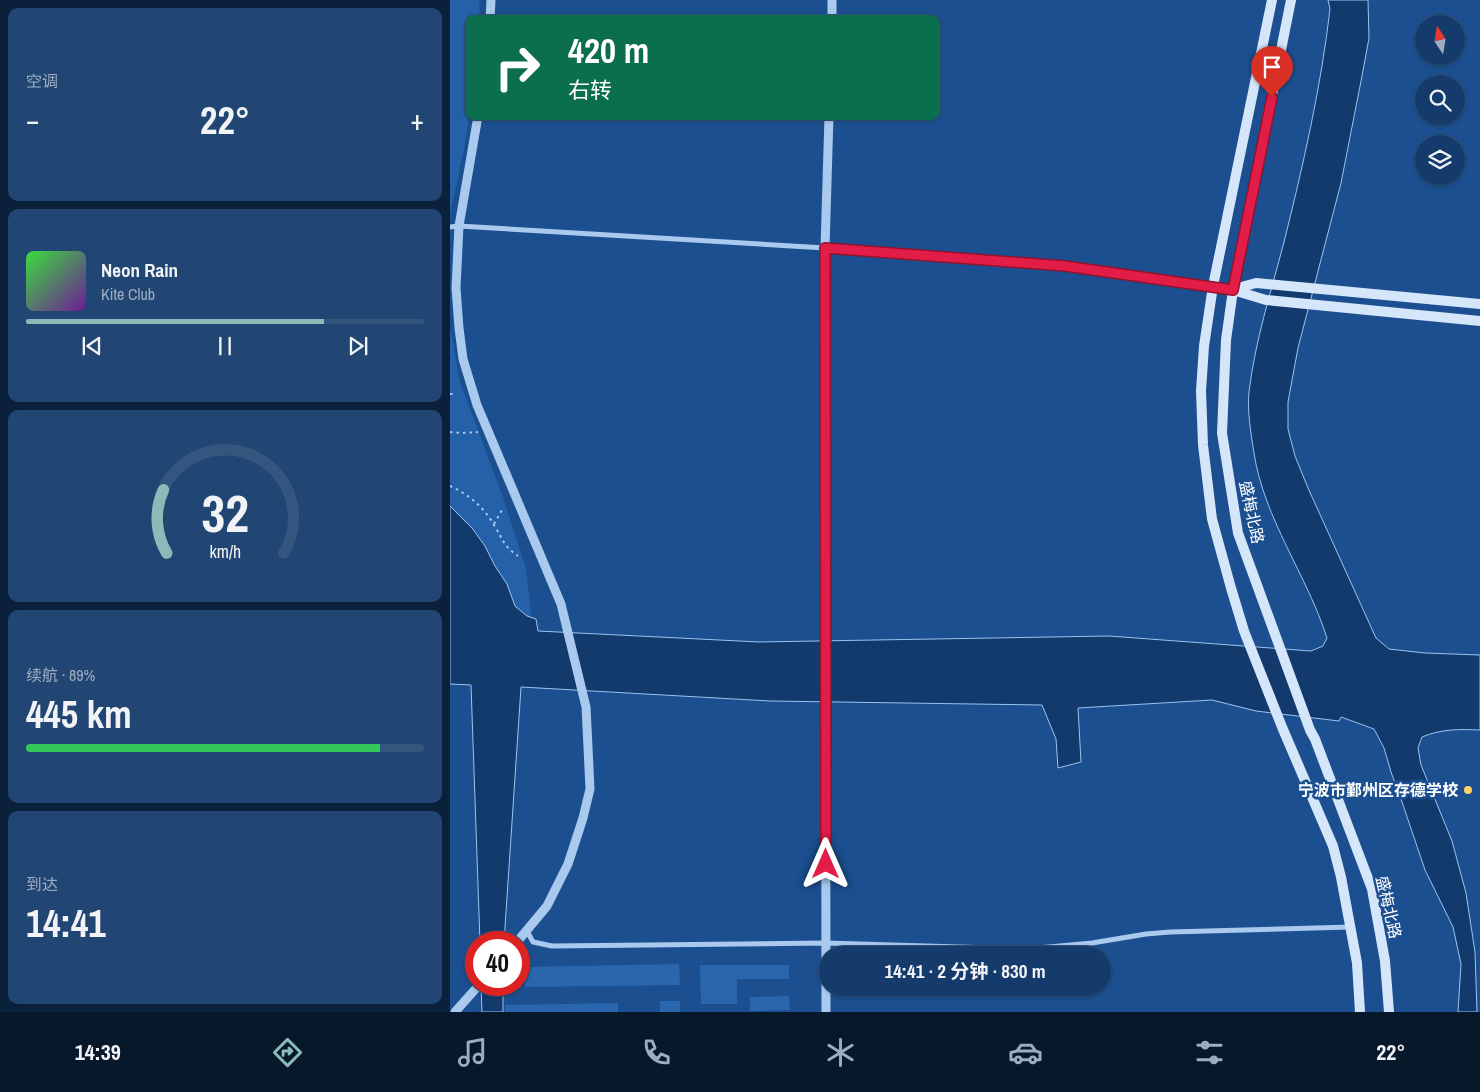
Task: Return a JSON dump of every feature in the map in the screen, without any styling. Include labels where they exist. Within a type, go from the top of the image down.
[{"type":"main road","points":[[1272,0],[1213,286],[1201,382],[1203,445],[1212,519],[1244,631],[1282,727],[1333,846],[1357,963],[1360,1012]]},
{"type":"main road","name":"盛梅北路","points":[[1291,0],[1233,290],[1226,340],[1222,433],[1238,533],[1310,730],[1372,889],[1385,961],[1389,1012]]},
{"type":"main road","points":[[1233,290],[1256,283],[1480,304]]},
{"type":"main road","points":[[1233,290],[1266,300],[1480,321]]},
{"type":"street","points":[[490,15],[491,0]]},
{"type":"street","points":[[832,0],[832,15]]},
{"type":"street","points":[[477,120],[454,226],[456,288],[464,365],[477,405],[561,604],[586,707],[590,789],[583,818],[568,864],[547,906],[527,931]]},
{"type":"street","points":[[826,1012],[825,248],[829,120]]},
{"type":"street","points":[[454,226],[825,248],[1065,266],[1233,290]]},
{"type":"street","points":[[530,936],[533,942],[552,946],[826,943],[1028,949],[1092,943],[1170,932],[1351,927]]},
{"type":"street","points":[[455,1012],[469,996]]},
{"type":"path","points":[[450,394],[456,394]]},
{"type":"path","points":[[450,432],[462,434],[488,431]]},
{"type":"path","points":[[450,486],[467,494],[494,524],[507,549],[518,556]]},
{"type":"path","points":[[494,524],[502,510]]},
{"type":"shaded area","points":[[450,0],[479,0],[480,15],[465,15],[465,120],[468,120],[450,215]]},
{"type":"shaded area","points":[[1328,0],[1368,0],[1369,38],[1341,183],[1298,348],[1288,402],[1288,429],[1295,456],[1308,488],[1376,638],[1389,649],[1425,653],[1480,655],[1480,730],[1450,730],[1429,734],[1422,737],[1418,748],[1421,765],[1452,841],[1466,893],[1475,952],[1477,1012],[1458,1012],[1461,964],[1453,927],[1425,870],[1384,748],[1374,729],[1341,717],[1339,721],[1256,711],[1212,700],[1078,708],[1081,762],[1058,768],[1056,739],[1042,705],[770,701],[521,687],[505,931],[480,931],[471,685],[450,684],[450,506],[472,528],[485,546],[507,584],[515,606],[527,616],[536,619],[538,631],[759,642],[1109,636],[1311,651],[1323,646],[1327,638],[1319,615],[1276,524],[1259,477],[1249,415],[1249,392],[1259,335],[1284,242],[1311,126],[1322,68],[1330,9]]},
{"type":"shaded area","points":[[450,328],[460,382],[503,497],[526,569],[532,621],[450,638]]},
{"type":"shaded area","points":[[481,996],[503,996],[503,1012],[482,1012]]},
{"type":"building","points":[[679,964],[680,985],[530,987],[530,967]]},
{"type":"building","points":[[700,965],[789,965],[789,979],[737,979],[737,1004],[701,1004]]},
{"type":"building","points":[[789,996],[790,1010],[750,1011],[750,997]]},
{"type":"building","points":[[660,1001],[680,1001],[680,1012],[660,1012]]},
{"type":"building","points":[[618,1003],[618,1012],[505,1012],[505,1005]]},
{"type":"place","name":"宁波市鄞州区存德学校","points":[[1468,790]]},
{"type":"route","points":[[826,864],[825,248],[1065,266],[1233,290],[1272,97]]}]
